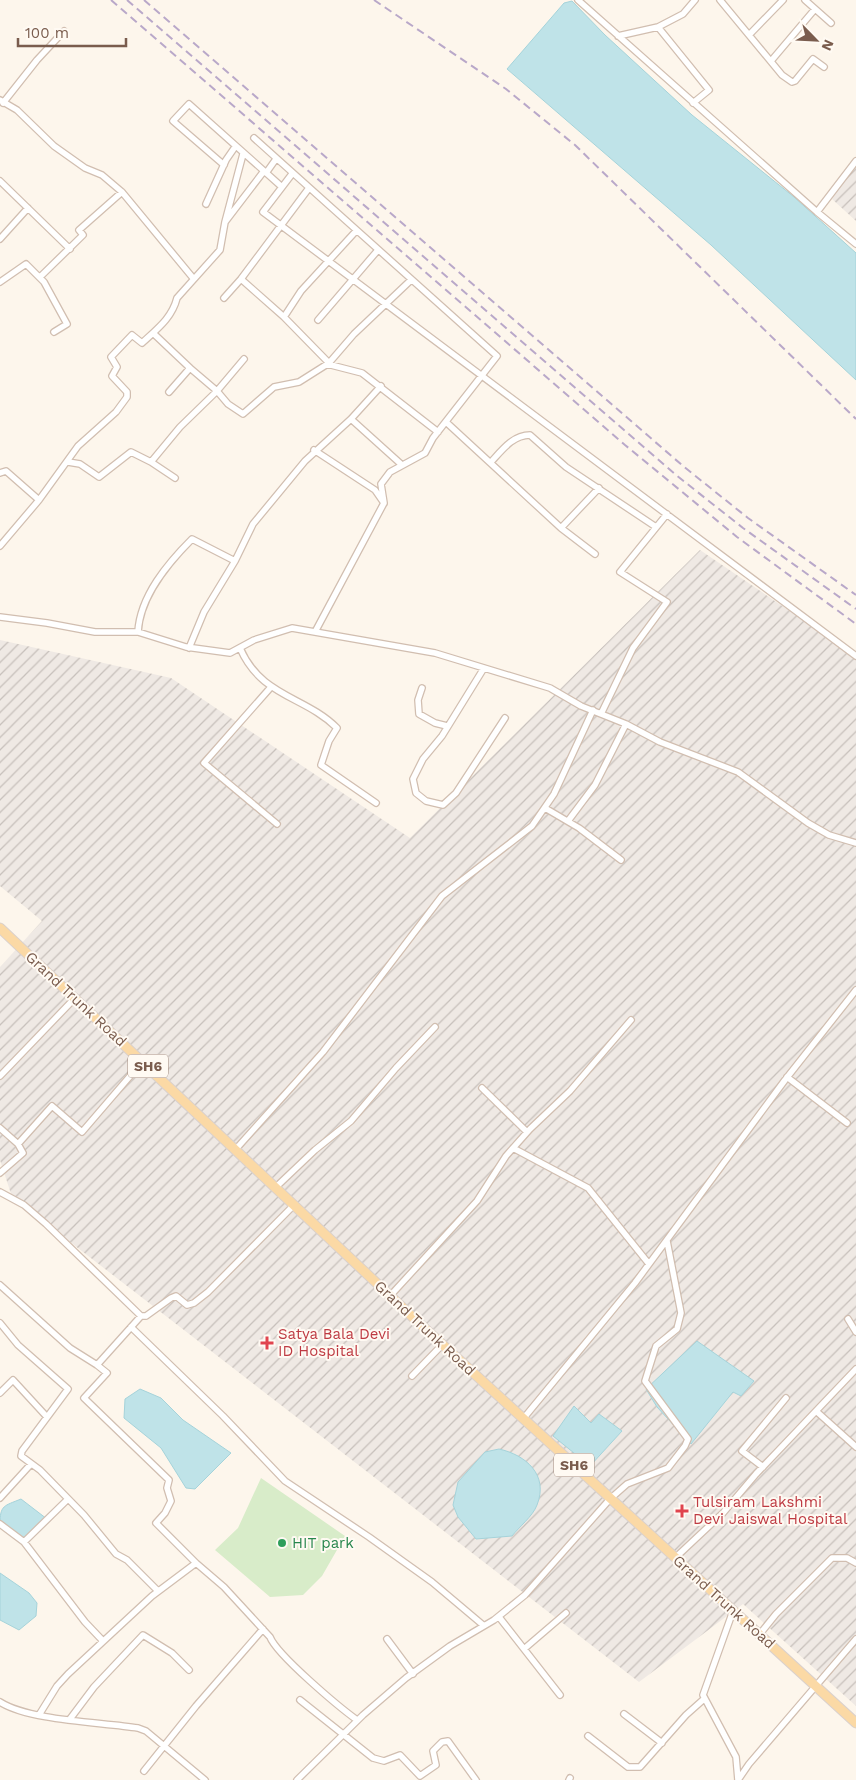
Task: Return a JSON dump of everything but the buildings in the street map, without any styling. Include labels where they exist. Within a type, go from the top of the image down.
[{"type":"main road","name":"Grand Trunk Road","points":[[0,928],[390,1296],[856,1723]]},
{"type":"street","points":[[578,0],[816,212],[856,244]]},
{"type":"street","points":[[618,36],[658,27],[683,14],[695,0]]},
{"type":"street","points":[[720,0],[782,75],[792,82],[813,59],[824,67]]},
{"type":"street","points":[[750,35],[783,0]]},
{"type":"street","points":[[805,0],[831,23]]},
{"type":"street","points":[[772,61],[815,9]]},
{"type":"street","points":[[658,27],[709,90],[693,103]]},
{"type":"street","points":[[64,31],[2,101],[17,110],[54,146],[86,168],[102,175],[122,192],[193,278]]},
{"type":"street","points":[[224,165],[173,121],[189,104],[282,187]]},
{"type":"street","points":[[254,138],[276,160],[411,280],[460,321],[496,356],[438,432],[425,453],[390,472],[381,484],[384,503],[316,632]]},
{"type":"street","points":[[206,204],[235,146]]},
{"type":"street","points":[[0,546],[39,500],[78,446],[116,412],[127,397],[127,392],[112,376],[117,367],[111,357],[132,335],[142,343],[166,321],[175,307],[177,298],[220,250],[225,222],[243,154]]},
{"type":"street","points":[[225,222],[276,160]]},
{"type":"street","points":[[816,212],[856,160]]},
{"type":"street","points":[[292,174],[263,212],[856,656]]},
{"type":"street","points":[[0,181],[70,249]]},
{"type":"street","points":[[224,298],[282,226],[309,188]]},
{"type":"street","points":[[40,277],[83,235],[79,230],[122,192]]},
{"type":"street","points":[[0,239],[28,208]]},
{"type":"street","points":[[284,317],[302,291],[356,231]]},
{"type":"street","points":[[318,320],[378,250]]},
{"type":"street","points":[[0,282],[26,264],[40,277],[67,324],[54,332]]},
{"type":"street","points":[[241,279],[284,317],[328,363],[362,373],[438,432]]},
{"type":"street","points":[[153,333],[217,391],[228,404],[243,414],[274,387],[299,382],[328,363],[411,280]]},
{"type":"street","points":[[152,462],[176,432],[217,391],[244,359]]},
{"type":"street","points":[[169,392],[190,368]]},
{"type":"street","points":[[189,648],[208,605],[235,561],[252,524],[314,450],[351,419],[381,386]]},
{"type":"street","points":[[351,419],[402,465]]},
{"type":"street","points":[[446,422],[561,528],[595,554]]},
{"type":"street","points":[[491,462],[509,443],[521,435],[530,435],[566,467],[656,527]]},
{"type":"street","points":[[314,450],[375,490],[384,503]]},
{"type":"street","points":[[68,462],[80,464],[99,477],[131,452],[152,462],[175,478]]},
{"type":"street","points":[[0,473],[6,472],[39,500]]},
{"type":"street","points":[[561,528],[599,488]]},
{"type":"street","points":[[601,714],[633,648],[666,602],[620,572],[667,514]]},
{"type":"street","points":[[138,632],[139,616],[149,596],[181,550],[192,539],[235,561]]},
{"type":"street","points":[[0,618],[47,623],[95,632],[138,632],[189,648],[230,653],[254,640],[292,628],[435,653],[550,688],[660,742],[738,772],[808,823],[829,835],[856,843]]},
{"type":"street","points":[[240,648],[245,658],[271,687],[313,711],[337,728],[329,741],[321,766],[376,803]]},
{"type":"street","points":[[484,668],[448,726],[423,758],[413,779],[416,794],[426,801],[443,805],[456,793],[504,718]]},
{"type":"street","points":[[271,687],[204,763],[278,824]]},
{"type":"street","points":[[422,688],[418,700],[419,714],[434,723],[448,726]]},
{"type":"street","points":[[236,1149],[323,1052],[442,896],[532,826],[554,794],[592,710]]},
{"type":"street","points":[[568,821],[595,785],[626,724]]},
{"type":"street","points":[[545,808],[568,821],[621,860]]},
{"type":"street","points":[[523,1419],[649,1264],[788,1077],[856,990]]},
{"type":"street","points":[[0,1076],[75,998]]},
{"type":"street","points":[[390,1296],[478,1201],[485,1187],[527,1132],[570,1091],[631,1020]]},
{"type":"street","points":[[276,1187],[315,1150],[351,1121],[434,1027]]},
{"type":"street","points":[[18,1144],[52,1106],[82,1132],[143,1061]]},
{"type":"street","points":[[788,1077],[847,1123]]},
{"type":"street","points":[[482,1088],[527,1132]]},
{"type":"street","points":[[0,1128],[18,1144],[24,1153],[0,1173]]},
{"type":"street","points":[[514,1148],[588,1188],[649,1264]]},
{"type":"street","points":[[0,1192],[24,1206],[46,1224],[141,1316]]},
{"type":"street","points":[[97,1365],[141,1316],[146,1316],[176,1296],[187,1305],[194,1303],[208,1292],[294,1205]]},
{"type":"street","points":[[297,1780],[357,1720],[413,1674],[499,1616],[535,1586],[552,1562],[610,1499],[627,1484],[668,1468],[685,1446],[688,1439],[645,1381],[656,1346],[677,1329],[681,1313],[666,1241]]},
{"type":"street","points":[[0,1285],[70,1348],[107,1373],[84,1398],[169,1480],[167,1488],[171,1501],[165,1513],[156,1522],[196,1563],[224,1587],[283,1655],[338,1706],[357,1720]]},
{"type":"street","points":[[848,1319],[856,1332]]},
{"type":"street","points":[[0,1323],[18,1345],[68,1389],[21,1454],[24,1459],[40,1470],[68,1499],[116,1554],[127,1560],[158,1591]]},
{"type":"street","points":[[131,1327],[223,1416],[285,1481],[432,1582],[483,1625]]},
{"type":"street","points":[[412,1376],[442,1344]]},
{"type":"street","points":[[675,1558],[723,1513],[763,1467],[856,1369]]},
{"type":"street","points":[[0,1393],[13,1380],[47,1417]]},
{"type":"street","points":[[763,1467],[742,1450],[786,1398]]},
{"type":"street","points":[[816,1411],[856,1447]]},
{"type":"street","points":[[0,1498],[31,1464]]},
{"type":"street","points":[[24,1542],[68,1499]]},
{"type":"street","points":[[0,1524],[24,1542],[85,1622],[103,1641]]},
{"type":"street","points":[[759,1635],[776,1614],[832,1558],[847,1558],[856,1562]]},
{"type":"street","points":[[39,1715],[57,1686],[103,1641],[158,1591],[196,1563]]},
{"type":"street","points":[[733,1611],[703,1695],[736,1758],[738,1780]]},
{"type":"street","points":[[524,1650],[566,1613]]},
{"type":"street","points":[[499,1616],[560,1695]]},
{"type":"street","points":[[144,1771],[263,1630]]},
{"type":"street","points":[[70,1719],[94,1687],[143,1635],[172,1653],[189,1670]]},
{"type":"street","points":[[387,1639],[413,1674]]},
{"type":"street","points":[[738,1780],[748,1764],[856,1639]]},
{"type":"street","points":[[588,1736],[628,1767],[640,1767],[686,1715],[704,1699]]},
{"type":"street","points":[[300,1700],[372,1758],[384,1761],[400,1755],[420,1776],[436,1764],[433,1751],[442,1742],[448,1741],[476,1780]]},
{"type":"street","points":[[0,1702],[9,1708],[39,1715],[138,1728],[146,1731],[205,1780]]},
{"type":"street","points":[[624,1714],[662,1743]]},
{"type":"shaded area","points":[[856,164],[856,221],[832,199]]},
{"type":"shaded area","points":[[700,550],[856,656],[856,1706],[743,1604],[639,1682],[12,1197],[0,1160],[0,967],[42,921],[0,886],[0,640],[171,678],[410,838]]},
{"type":"green space","name":"HIT park","points":[[261,1478],[345,1536],[322,1576],[303,1595],[270,1597],[215,1550],[238,1528]]},
{"type":"water","points":[[572,1],[605,35],[692,115],[794,197],[856,253],[856,380],[711,245],[507,69],[564,3]]},
{"type":"water","points":[[697,1341],[754,1381],[741,1396],[733,1392],[691,1444],[657,1407],[646,1389]]},
{"type":"water","points":[[140,1389],[161,1398],[183,1420],[231,1453],[195,1489],[186,1488],[161,1448],[124,1418],[125,1399]]},
{"type":"water","points":[[574,1406],[591,1423],[599,1414],[622,1431],[590,1466],[553,1436]]},
{"type":"water","points":[[499,1449],[518,1456],[533,1468],[540,1484],[540,1494],[537,1505],[532,1513],[512,1536],[476,1539],[458,1517],[453,1505],[458,1482],[485,1452]]},
{"type":"water","points":[[21,1499],[47,1519],[31,1539],[19,1542],[0,1524],[0,1518],[4,1507]]},
{"type":"water","points":[[0,1573],[29,1593],[37,1603],[36,1616],[19,1630],[0,1620]]},
{"type":"railway","points":[[111,0],[625,445],[737,537],[856,624]]},
{"type":"railway","points":[[127,0],[676,475],[743,528],[856,609]]},
{"type":"railway","points":[[144,0],[683,466],[748,518],[856,595]]},
{"type":"railway","points":[[374,0],[506,89],[575,145],[856,419]]},
{"type":"place","name":"Satya Bala Devi ID Hospital","points":[[267,1343]]},
{"type":"place","name":"Tulsiram Lakshmi Devi Jaiswal Hospital","points":[[682,1511]]},
{"type":"place","name":"HIT park","points":[[282,1543]]}]
